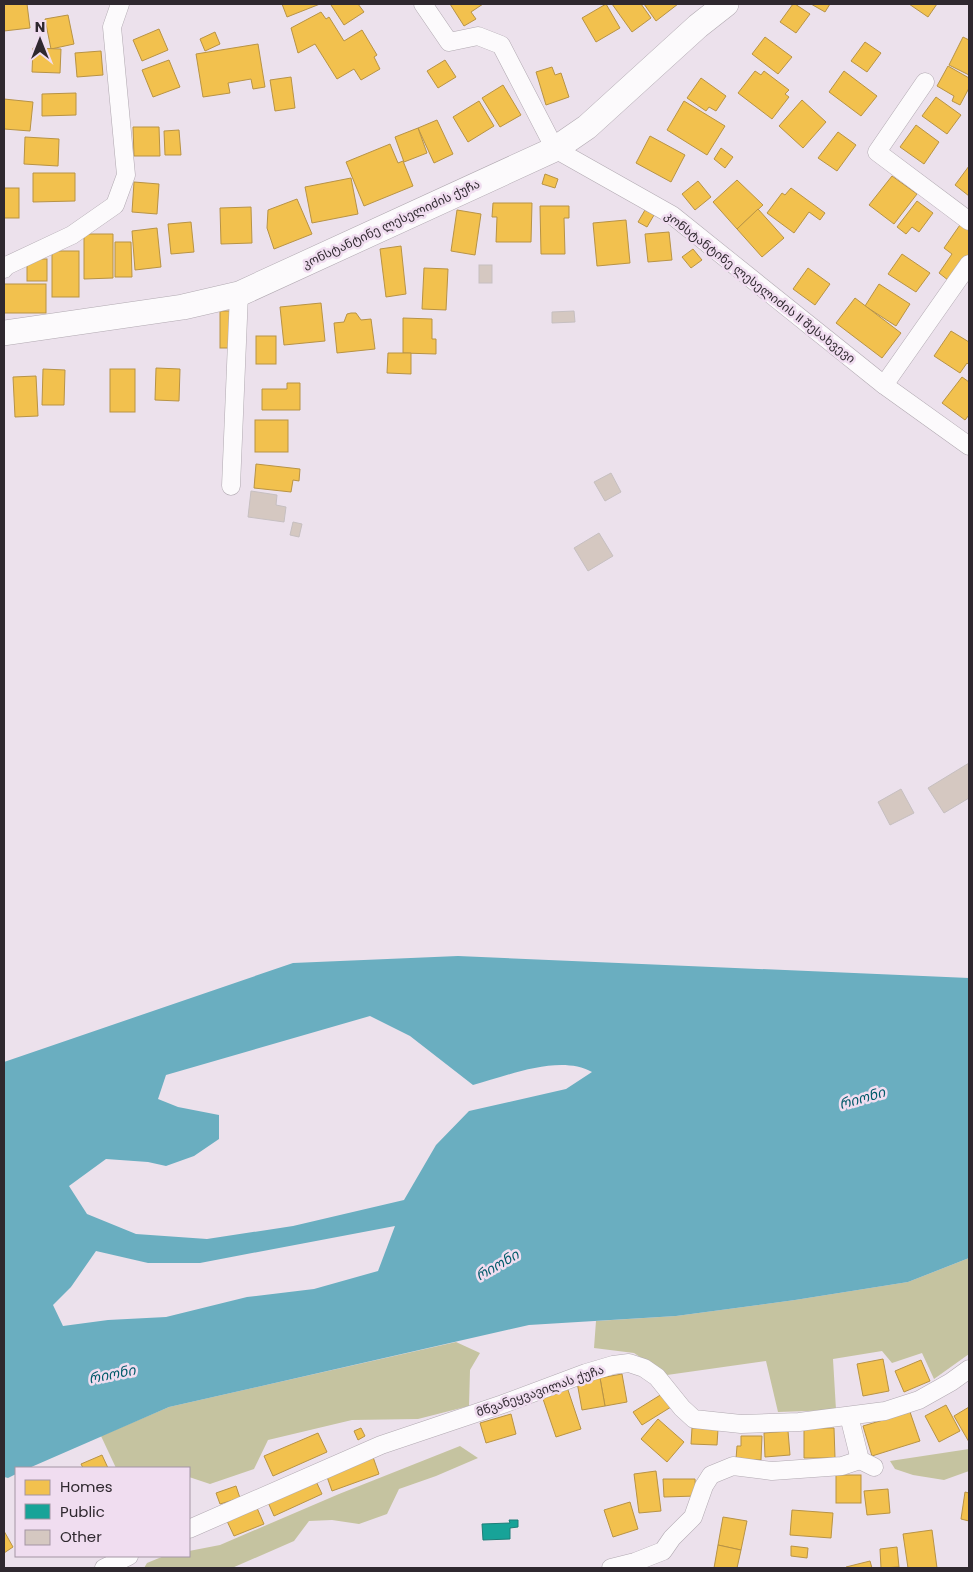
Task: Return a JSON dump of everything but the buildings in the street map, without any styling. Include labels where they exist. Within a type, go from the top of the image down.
[{"type":"main road","name":"კონსტანტინე ლესელიძის ქუჩა","points":[[4,333],[182,307],[238,294],[554,149],[587,128],[719,7]]},
{"type":"street","points":[[4,269],[6,266],[72,235],[115,205],[126,175],[112,27],[120,4]]},
{"type":"street","points":[[423,4],[449,42],[478,36],[501,45],[554,149]]},
{"type":"street","points":[[925,82],[877,152],[969,221]]},
{"type":"street","name":"კონსტანტინე ლესელიძის II შესახვევი","points":[[554,149],[672,215],[884,384],[969,446]]},
{"type":"street","points":[[884,384],[969,264]]},
{"type":"street","points":[[231,486],[238,294]]},
{"type":"street","name":"მწვანეყვავილას ქუჩა","points":[[190,1529],[381,1445],[613,1365],[629,1363],[644,1368],[657,1378],[682,1408],[694,1418],[741,1424],[799,1422],[885,1411],[919,1400],[951,1382],[969,1369]]},
{"type":"street","points":[[611,1568],[635,1562],[663,1551],[672,1538],[693,1517],[704,1486],[712,1475],[733,1466],[772,1471],[867,1463],[849,1416]]},
{"type":"street","points":[[104,1568],[127,1557]]},
{"type":"shaded area","points":[[969,1258],[969,1354],[934,1379],[922,1353],[892,1363],[882,1351],[833,1359],[836,1410],[778,1412],[766,1361],[667,1375],[634,1353],[594,1348],[596,1321],[676,1316],[908,1282]]},
{"type":"shaded area","points":[[456,1342],[480,1353],[470,1370],[469,1406],[418,1419],[352,1420],[268,1440],[254,1469],[210,1484],[190,1477],[190,1467],[116,1467],[101,1436],[169,1407]]},
{"type":"shaded area","points":[[460,1446],[478,1458],[399,1489],[387,1514],[359,1524],[332,1520],[309,1521],[294,1541],[232,1568],[144,1568],[147,1563],[162,1557],[190,1557],[190,1551],[220,1545],[339,1494]]},
{"type":"shaded area","points":[[969,1449],[969,1471],[944,1480],[913,1475],[895,1469],[890,1461]]},
{"type":"water","name":"რიონი","points":[[458,956],[969,978],[969,1258],[908,1282],[795,1300],[676,1316],[529,1325],[169,1407],[31,1467],[15,1467],[15,1474],[8,1478],[4,1477],[4,1062],[293,963]],"holes":[[[370,1016],[410,1036],[473,1085],[517,1072],[549,1066],[579,1067],[592,1072],[566,1089],[469,1111],[436,1145],[404,1200],[293,1226],[207,1239],[136,1234],[87,1214],[69,1186],[106,1159],[148,1162],[166,1166],[194,1156],[219,1139],[219,1115],[178,1107],[158,1099],[166,1075]],[[395,1226],[378,1271],[314,1289],[247,1297],[166,1317],[108,1320],[63,1326],[53,1305],[71,1287],[96,1251],[148,1263],[200,1263]]]}]
